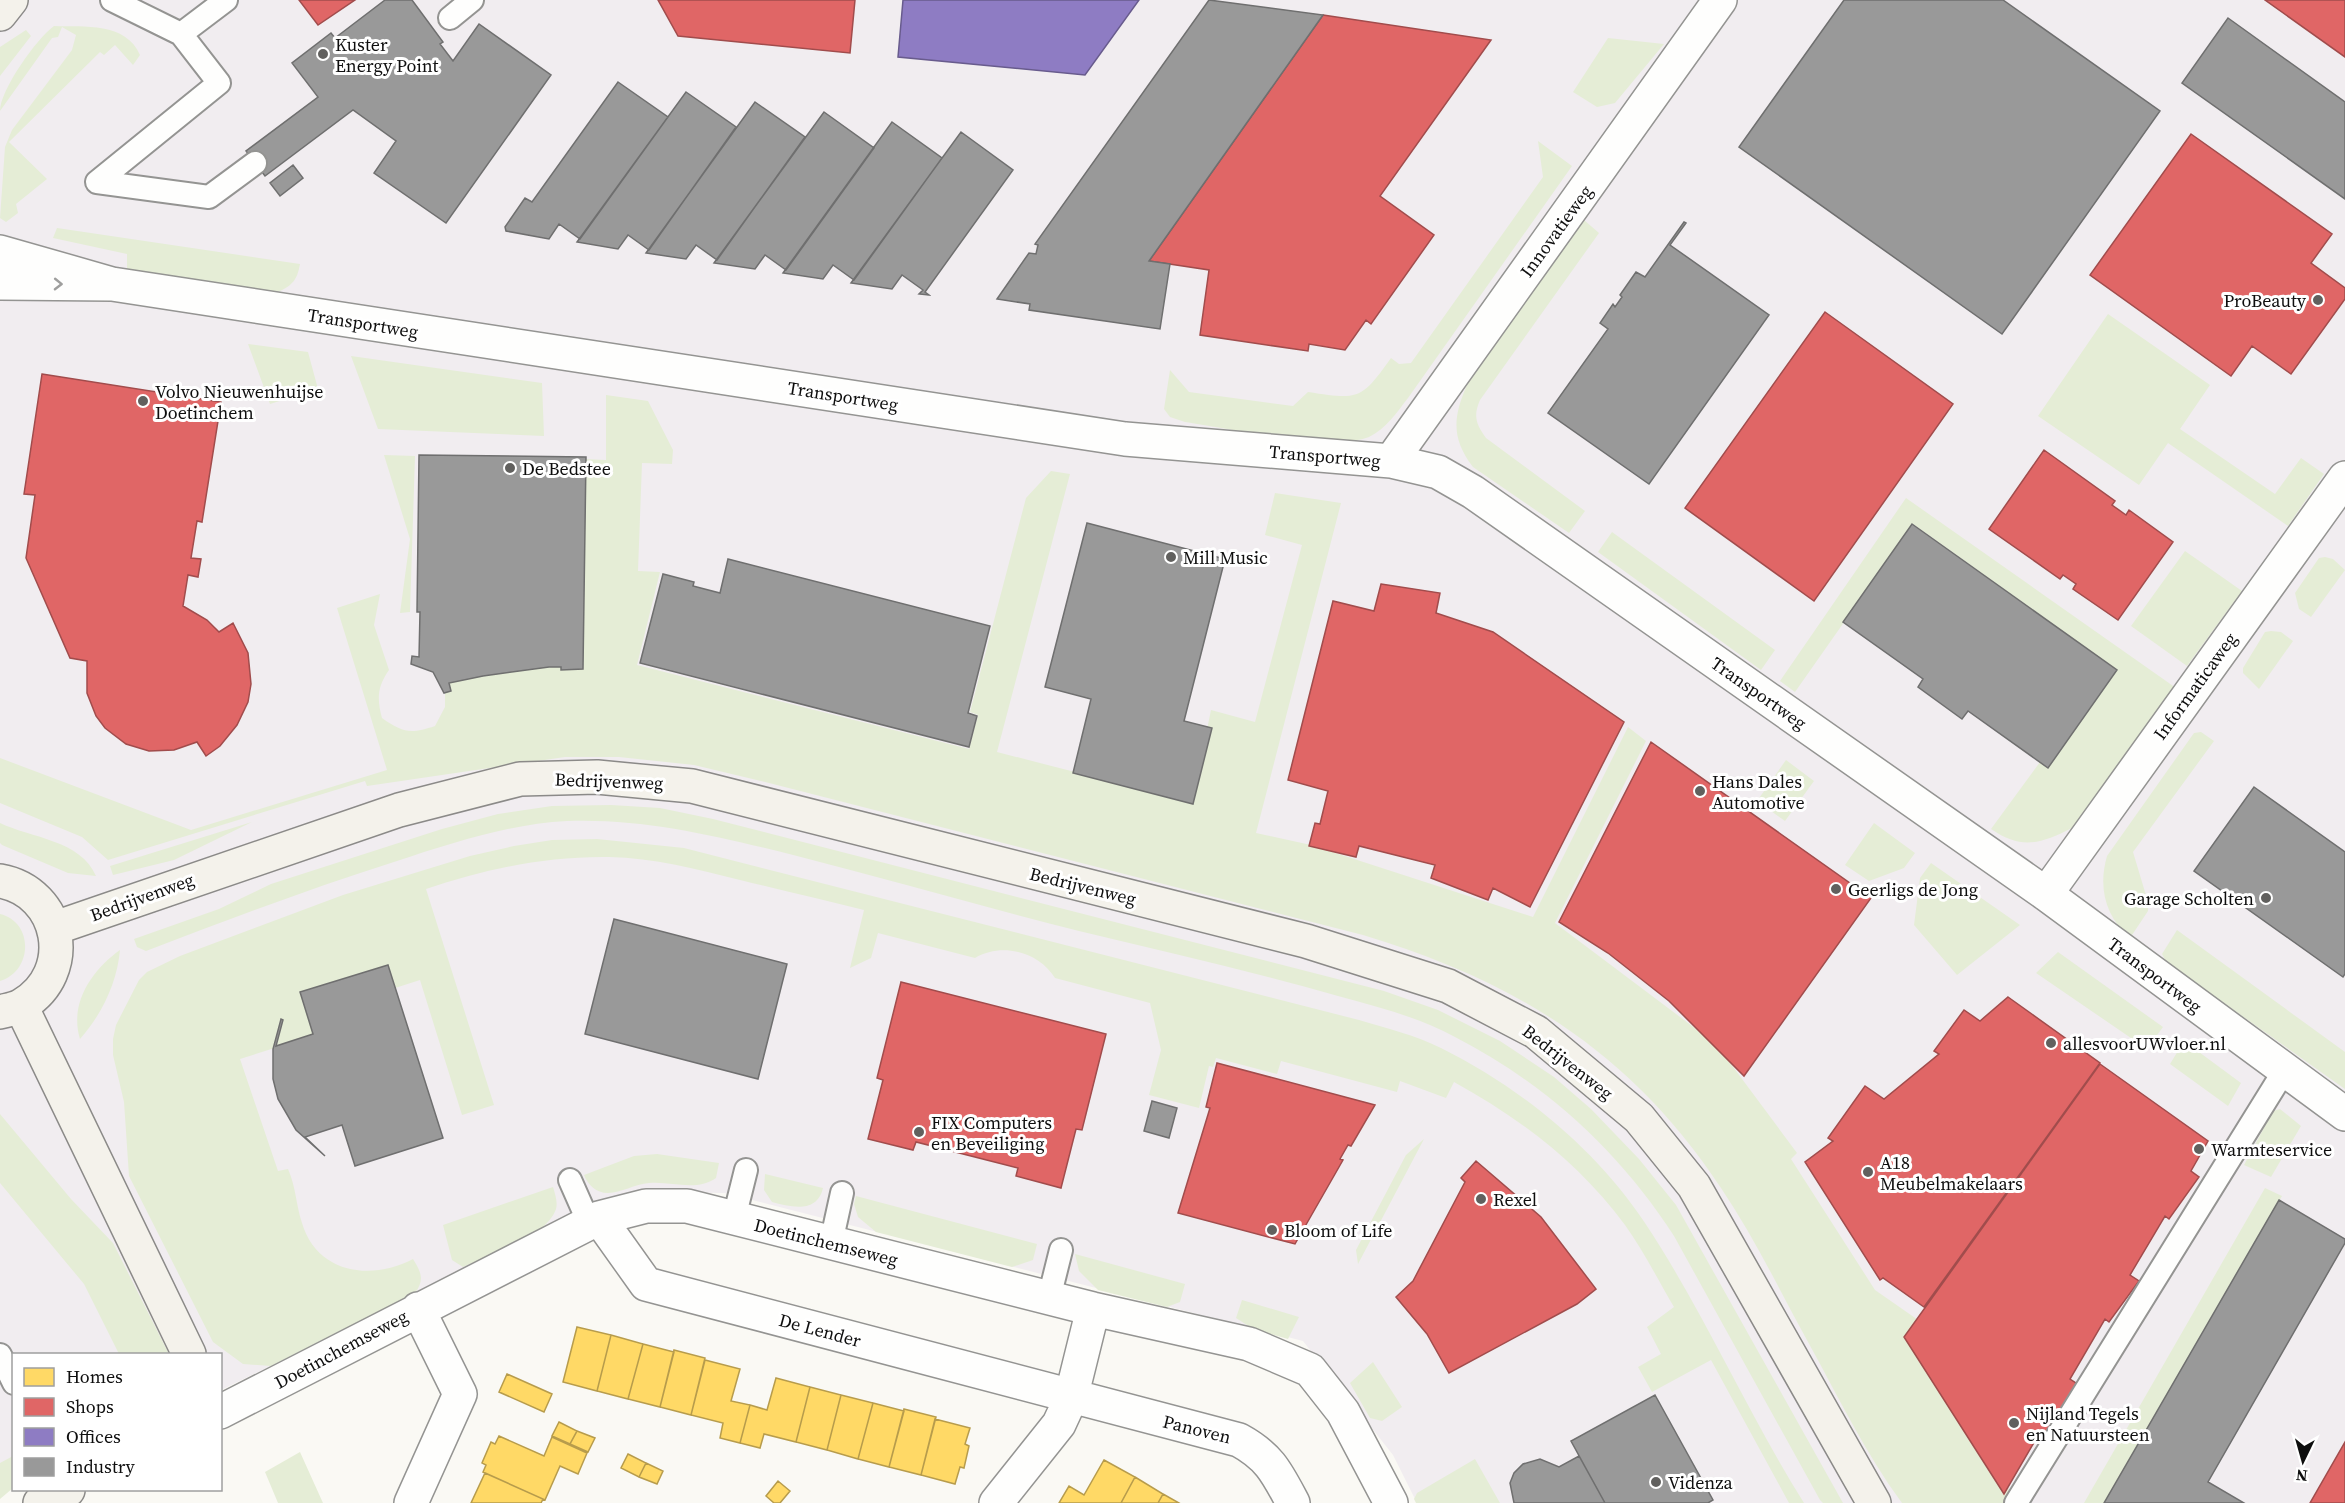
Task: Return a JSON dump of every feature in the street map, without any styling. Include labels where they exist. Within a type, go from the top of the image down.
[{"type":"main road","points":[[0,14],[11,0]]},
{"type":"main road","name":"Bedrijvenweg","points":[[55,928],[399,810],[520,779],[597,777],[692,786],[1317,944],[1448,986],[1536,1032],[1639,1118],[1694,1186],[1874,1503]]},
{"type":"main road","points":[[0,881],[16,884],[40,902],[55,928],[57,951],[51,973],[39,992],[10,1009],[188,1353]]},
{"type":"street","name":"Innovatieweg","points":[[1391,461],[1720,0]]},
{"type":"street","name":"Transportweg","points":[[0,252],[112,284],[1125,439],[1391,461],[1438,472],[1473,492],[2046,894],[2345,1114]]},
{"type":"street","name":"Transportweg","points":[[0,283],[112,284]]},
{"type":"street","name":"Informaticaweg","points":[[2046,894],[2345,478]]},
{"type":"street","name":"Doetinchemseweg","points":[[222,1411],[594,1220],[646,1206],[687,1206],[1092,1310],[1249,1344],[1310,1370],[1343,1412],[1391,1503]]},
{"type":"street","name":"De Lender","points":[[594,1220],[646,1284],[1071,1398]]},
{"type":"street","points":[[411,1503],[460,1394],[418,1309]]},
{"type":"street","points":[[996,1503],[1059,1424],[1071,1398],[1092,1310]]},
{"type":"street","name":"Panoven","points":[[1071,1398],[1239,1440],[1257,1450],[1272,1463],[1293,1503]]},
{"type":"lane","points":[[112,0],[182,34],[219,83],[97,182],[209,197],[255,164]]},
{"type":"lane","points":[[182,34],[226,0]]},
{"type":"lane","points":[[450,18],[472,0]]},
{"type":"lane","points":[[2016,1503],[2284,1071]]},
{"type":"lane","points":[[734,1218],[746,1170]]},
{"type":"lane","points":[[570,1180],[594,1220]]},
{"type":"lane","points":[[831,1243],[842,1193]]},
{"type":"lane","points":[[1049,1298],[1061,1250]]},
{"type":"lane","points":[[0,1355],[12,1379]]},
{"type":"shaded area","points":[[0,0],[2345,0],[2345,1503],[1417,1503],[1393,1455],[1303,1341],[725,1193],[630,1192],[222,1390],[222,1353],[12,1353],[12,1484],[0,1490]]},
{"type":"green space","points":[[54,26],[103,28],[115,32],[134,44],[140,55],[133,65],[115,45],[104,55],[100,52],[9,142],[47,179],[16,204],[18,213],[6,222],[0,218],[5,147],[12,130],[72,50],[76,35],[62,27],[58,37],[52,38],[0,111],[2,102],[21,65],[38,41]]},
{"type":"green space","points":[[26,30],[31,36],[0,76],[0,47]]},
{"type":"green space","points":[[1608,38],[1664,44],[1615,103],[1597,107],[1573,92]]},
{"type":"green space","points":[[1538,141],[1572,166],[1408,398],[1381,430],[1369,437],[1353,441],[1307,440],[1185,422],[1170,417],[1164,409],[1170,370],[1189,392],[1293,406],[1308,392],[1338,396],[1357,394],[1373,382],[1391,358],[1399,364],[1411,363],[1543,177]]},
{"type":"green space","points":[[1584,220],[1599,233],[1480,400],[1476,415],[1486,438],[1585,511],[1569,533],[1473,467],[1461,446],[1456,427],[1459,407],[1467,385]]},
{"type":"green space","points":[[57,228],[300,264],[294,281],[278,292],[127,269],[127,254],[53,238]]},
{"type":"green space","points":[[2108,314],[2210,385],[2180,429],[2275,494],[2301,458],[2324,474],[2288,526],[2168,443],[2139,485],[2038,416]]},
{"type":"green space","points":[[248,344],[308,352],[318,389],[270,404]]},
{"type":"green space","points":[[351,356],[542,383],[544,436],[378,429]]},
{"type":"green space","points":[[606,395],[648,401],[673,450],[672,464],[642,463],[638,571],[660,572],[637,665],[969,749],[978,715],[970,712],[1026,498],[1051,471],[1070,474],[997,752],[1192,802],[1211,710],[1255,722],[1302,545],[1265,535],[1275,493],[1341,503],[1256,833],[1311,845],[1533,917],[1628,727],[1646,741],[1555,923],[1716,1044],[1797,1153],[1791,1159],[1875,1290],[1921,1322],[2014,1499],[2021,1503],[1902,1503],[1852,1424],[1745,1226],[1686,1140],[1649,1098],[1609,1060],[1566,1028],[1520,999],[1471,975],[1419,954],[1363,935],[773,784],[694,765],[619,757],[565,757],[367,786],[365,781],[108,860],[82,837],[0,803],[0,758],[191,830],[387,770],[337,608],[380,594],[374,625],[389,670],[379,693],[382,718],[407,731],[435,726],[445,707],[445,680],[584,459],[606,460]]},
{"type":"green space","points":[[384,455],[415,456],[410,612],[400,613],[410,539]]},
{"type":"green space","points":[[1906,498],[2176,688],[2072,828],[2050,838],[2031,842],[2012,840],[1991,829],[2040,762],[2048,768],[2117,670],[1913,524],[1795,692],[1780,681]]},
{"type":"green space","points":[[1612,532],[1775,650],[1761,670],[1598,552]]},
{"type":"green space","points":[[2185,551],[2242,591],[2187,666],[2131,626]]},
{"type":"green space","points":[[2319,558],[2333,559],[2345,570],[2311,617],[2299,609],[2295,593]]},
{"type":"green space","points":[[2265,632],[2281,632],[2293,641],[2259,689],[2243,673],[2243,668]]},
{"type":"green space","points":[[2201,732],[2214,741],[2133,852],[2148,902],[2148,911],[2130,938],[2109,911],[2103,879],[2107,856],[2194,733]]},
{"type":"green space","points":[[1786,760],[1814,781],[1785,821],[1757,801]]},
{"type":"green space","points":[[611,805],[660,808],[713,819],[1384,991],[1438,1010],[1500,1041],[1554,1077],[1591,1109],[1639,1159],[1676,1205],[1843,1503],[1823,1503],[1820,1500],[1674,1236],[1653,1205],[1605,1148],[1550,1098],[1520,1076],[1455,1037],[1398,1013],[1273,978],[1079,931],[768,849],[683,830],[596,821],[545,823],[481,835],[334,882],[146,951],[137,947],[134,939],[219,909],[271,884],[442,829],[498,814],[552,806]]},
{"type":"green space","points":[[252,822],[174,860],[113,875],[110,866]]},
{"type":"green space","points":[[0,823],[67,847],[89,864],[96,876],[68,873],[2,845],[0,843]]},
{"type":"green space","points":[[1874,823],[1915,853],[1904,868],[1869,881],[1845,865]]},
{"type":"green space","points":[[597,839],[684,848],[1359,1020],[1421,1039],[1471,1064],[1528,1101],[1554,1122],[1580,1145],[1625,1196],[1645,1223],[1687,1292],[1763,1433],[1804,1503],[1789,1503],[1711,1360],[1652,1392],[1638,1367],[1661,1354],[1647,1327],[1674,1307],[1638,1245],[1607,1203],[1568,1162],[1503,1111],[1454,1082],[1446,1098],[1400,1081],[1397,1092],[1281,1061],[1277,1074],[1216,1058],[1213,1067],[1209,1066],[1199,1108],[1149,1095],[1161,1050],[1150,1003],[1055,978],[1040,962],[1019,952],[997,951],[975,958],[878,933],[871,958],[850,968],[864,910],[692,868],[626,858],[585,857],[539,861],[471,875],[426,889],[494,1105],[462,1115],[420,980],[392,989],[325,1032],[240,1059],[278,1171],[288,1169],[293,1182],[298,1210],[309,1240],[333,1263],[364,1271],[397,1266],[413,1259],[420,1272],[421,1280],[415,1293],[271,1366],[243,1364],[213,1342],[129,1176],[124,1102],[113,1055],[113,1039],[116,1025],[139,980],[147,972],[180,956],[343,895],[470,856],[514,846],[552,840]]},
{"type":"green space","points":[[1931,863],[2020,925],[1957,975],[1914,925],[1920,878]]},
{"type":"green space","points":[[0,914],[19,926],[24,936],[25,947],[19,967],[11,976],[0,981]]},
{"type":"green space","points":[[2177,930],[2345,1052],[2345,1089],[2166,962],[2162,954]]},
{"type":"green space","points":[[120,950],[116,974],[107,998],[102,1009],[80,1039],[77,1026],[78,1013],[85,988],[100,967]]},
{"type":"green space","points":[[2058,952],[2163,1027],[2147,1049],[2036,973]]},
{"type":"green space","points":[[2184,1041],[2241,1083],[2228,1106],[2170,1064]]},
{"type":"green space","points":[[2280,1109],[2301,1126],[2271,1177],[2244,1165],[2273,1111]]},
{"type":"green space","points":[[0,1114],[71,1199],[113,1243],[168,1353],[118,1353],[84,1284],[0,1183]]},
{"type":"green space","points":[[1424,1139],[1358,1264],[1356,1250],[1406,1155]]},
{"type":"green space","points":[[657,1154],[719,1163],[716,1178],[692,1185],[644,1184],[608,1193],[593,1188],[584,1175],[634,1156]]},
{"type":"green space","points":[[765,1174],[823,1188],[820,1196],[809,1205],[795,1207],[779,1204],[772,1202],[764,1190]]},
{"type":"green space","points":[[553,1187],[556,1209],[541,1229],[516,1244],[463,1267],[452,1260],[443,1225]]},
{"type":"green space","points":[[2265,1188],[2282,1196],[2105,1503],[2084,1503]]},
{"type":"green space","points":[[856,1196],[1037,1244],[1033,1260],[1012,1267],[876,1232],[858,1217],[854,1204]]},
{"type":"green space","points":[[1075,1254],[1185,1284],[1180,1302],[1167,1307],[1098,1290],[1079,1271]]},
{"type":"green space","points":[[1242,1300],[1299,1317],[1288,1339],[1253,1329],[1236,1318]]},
{"type":"green space","points":[[1373,1362],[1402,1407],[1382,1421],[1370,1418],[1350,1383]]},
{"type":"green space","points":[[300,1452],[323,1503],[278,1503],[265,1472]]},
{"type":"green space","points":[[12,1457],[12,1489],[0,1499],[0,1463]]},
{"type":"green space","points":[[1475,1459],[1500,1503],[1416,1503],[1414,1499],[1417,1493]]},
{"type":"building: Homes","points":[[577,1327],[611,1335],[597,1391],[563,1382]]},
{"type":"building: Homes","points":[[611,1335],[643,1344],[628,1399],[597,1391]]},
{"type":"building: Homes","points":[[643,1344],[674,1352],[660,1407],[628,1399]]},
{"type":"building: Homes","points":[[674,1350],[705,1358],[691,1415],[660,1407]]},
{"type":"building: Homes","points":[[705,1360],[740,1369],[731,1401],[750,1405],[740,1443],[720,1438],[723,1423],[691,1415]]},
{"type":"building: Homes","points":[[507,1374],[552,1394],[544,1412],[499,1392]]},
{"type":"building: Homes","points":[[776,1378],[810,1387],[796,1442],[764,1434],[760,1448],[740,1443],[750,1405],[767,1410]]},
{"type":"building: Homes","points":[[810,1387],[841,1395],[827,1450],[796,1442]]},
{"type":"building: Homes","points":[[841,1395],[873,1403],[858,1459],[827,1450]]},
{"type":"building: Homes","points":[[873,1403],[904,1411],[889,1467],[858,1459]]},
{"type":"building: Homes","points":[[904,1409],[936,1417],[921,1475],[889,1467]]},
{"type":"building: Homes","points":[[935,1419],[970,1428],[965,1444],[969,1446],[964,1468],[960,1467],[955,1484],[921,1475]]},
{"type":"building: Homes","points":[[559,1422],[577,1431],[570,1444],[552,1436]]},
{"type":"building: Homes","points":[[577,1431],[595,1438],[588,1452],[570,1444]]},
{"type":"building: Homes","points":[[499,1436],[544,1456],[552,1437],[587,1453],[578,1474],[560,1466],[545,1500],[483,1472],[486,1465],[482,1463],[491,1442],[495,1444]]},
{"type":"building: Homes","points":[[628,1454],[646,1463],[639,1477],[621,1468]]},
{"type":"building: Homes","points":[[1104,1460],[1135,1477],[1121,1503],[1059,1503],[1069,1486],[1084,1495]]},
{"type":"building: Homes","points":[[646,1463],[663,1471],[657,1484],[639,1477]]},
{"type":"building: Homes","points":[[485,1473],[543,1499],[541,1503],[471,1503]]},
{"type":"building: Homes","points":[[1135,1477],[1163,1494],[1158,1503],[1121,1503]]},
{"type":"building: Homes","points":[[778,1481],[790,1491],[780,1503],[774,1503],[766,1496]]},
{"type":"building: Homes","points":[[1163,1494],[1179,1503],[1158,1503]]},
{"type":"building: Shops","points":[[299,0],[355,0],[318,25]]},
{"type":"building: Shops","points":[[658,0],[855,0],[850,53],[678,36]]},
{"type":"building: Shops","points":[[2265,0],[2345,0],[2345,57]]},
{"type":"building: Shops","points":[[1323,15],[1491,40],[1380,196],[1434,235],[1371,324],[1366,320],[1345,350],[1309,344],[1308,351],[1200,335],[1209,270],[1149,261]]},
{"type":"building: Shops","points":[[2191,134],[2332,234],[2311,263],[2345,288],[2345,299],[2291,374],[2252,346],[2231,376],[2090,275]]},
{"type":"building: Shops","points":[[1825,312],[1953,404],[1814,601],[1685,508]]},
{"type":"building: Shops","points":[[42,374],[221,402],[202,522],[197,521],[191,558],[201,559],[198,577],[188,575],[183,606],[207,620],[219,632],[233,623],[248,653],[251,684],[248,702],[237,725],[220,746],[206,756],[197,742],[174,750],[149,751],[126,744],[105,728],[96,716],[87,693],[87,661],[70,658],[26,558],[35,495],[24,494]]},
{"type":"building: Shops","points":[[2044,450],[2115,501],[2112,505],[2126,515],[2129,510],[2173,542],[2118,620],[2073,589],[2076,584],[2063,575],[2060,579],[1989,529]]},
{"type":"building: Shops","points":[[1381,584],[1440,593],[1436,613],[1493,632],[1624,722],[1530,907],[1493,888],[1488,900],[1431,878],[1435,865],[1359,846],[1356,857],[1309,846],[1315,823],[1320,824],[1328,791],[1288,780],[1333,601],[1374,611]]},
{"type":"building: Shops","points":[[1651,742],[1871,898],[1744,1076],[1669,1001],[1608,953],[1559,922]]},
{"type":"building: Shops","points":[[901,982],[1106,1034],[1082,1130],[1076,1129],[1061,1188],[1016,1176],[1018,1168],[916,1142],[913,1150],[868,1139],[883,1080],[877,1078]]},
{"type":"building: Shops","points":[[2008,997],[2100,1063],[1924,1307],[1883,1278],[1880,1280],[1805,1162],[1833,1141],[1828,1138],[1865,1086],[1884,1099],[1939,1054],[1934,1051],[1964,1010],[1980,1021]]},
{"type":"building: Shops","points":[[1217,1063],[1375,1105],[1351,1146],[1348,1145],[1340,1159],[1343,1160],[1295,1244],[1178,1213],[1210,1108],[1206,1107]]},
{"type":"building: Shops","points":[[2100,1064],[2208,1141],[2191,1171],[2199,1177],[2169,1219],[2165,1216],[2130,1275],[2139,1281],[2109,1322],[2105,1319],[2070,1379],[2079,1385],[2043,1437],[2039,1434],[2004,1494],[1904,1337]]},
{"type":"building: Shops","points":[[1476,1161],[1541,1217],[1596,1289],[1577,1304],[1449,1373],[1427,1334],[1396,1297],[1413,1281],[1465,1182],[1461,1178]]},
{"type":"building: Shops","points":[[2345,1442],[2345,1503],[2310,1503]]},
{"type":"building: Offices","points":[[903,0],[1139,0],[1085,75],[898,57]]},
{"type":"building: Industry","points":[[385,0],[412,0],[443,42],[440,44],[453,61],[479,24],[551,75],[446,223],[374,173],[396,141],[353,110],[265,176],[246,151],[318,97],[292,63],[331,33],[335,38]]},
{"type":"building: Industry","points":[[1209,0],[1323,15],[1149,261],[1170,264],[1160,329],[1029,310],[1030,304],[997,299],[1029,253],[1036,254],[1038,245],[1035,244]]},
{"type":"building: Industry","points":[[1844,0],[2003,0],[2160,111],[2002,334],[1739,147]]},
{"type":"building: Industry","points":[[2228,18],[2345,102],[2345,199],[2182,83]]},
{"type":"building: Industry","points":[[618,82],[668,117],[580,239],[559,224],[549,239],[506,231],[505,227],[525,198],[532,202]]},
{"type":"building: Industry","points":[[686,92],[736,127],[649,250],[628,235],[618,249],[577,242]]},
{"type":"building: Industry","points":[[755,102],[805,137],[717,260],[696,245],[686,259],[646,253]]},
{"type":"building: Industry","points":[[824,112],[874,148],[786,270],[765,255],[755,269],[714,263]]},
{"type":"building: Industry","points":[[892,122],[942,158],[854,280],[833,265],[823,279],[783,273]]},
{"type":"building: Industry","points":[[961,132],[1013,170],[925,292],[929,295],[919,294],[923,290],[902,275],[892,289],[851,283]]},
{"type":"building: Industry","points":[[293,165],[303,178],[280,196],[270,183]]},
{"type":"building: Industry","points":[[1684,222],[1686,223],[1670,245],[1769,315],[1649,484],[1548,413],[1608,329],[1600,323],[1613,304],[1615,307],[1622,297],[1620,295],[1636,272],[1645,277]]},
{"type":"building: Industry","points":[[419,455],[586,457],[583,669],[561,670],[561,667],[549,667],[483,676],[449,683],[451,691],[444,693],[433,672],[411,664],[412,656],[419,657],[420,612],[417,612]]},
{"type":"building: Industry","points":[[1087,523],[1225,559],[1184,721],[1212,728],[1193,804],[1073,773],[1091,699],[1045,687]]},
{"type":"building: Industry","points":[[1912,524],[2117,670],[2048,768],[1968,711],[1962,719],[1918,687],[1923,679],[1843,622]]},
{"type":"building: Industry","points":[[728,559],[990,626],[968,713],[977,716],[969,747],[640,663],[663,574],[694,582],[693,586],[720,593]]},
{"type":"building: Industry","points":[[2254,787],[2345,852],[2345,974],[2343,977],[2194,871]]},
{"type":"building: Industry","points":[[614,919],[787,964],[758,1079],[585,1034]]},
{"type":"building: Industry","points":[[388,965],[443,1138],[355,1166],[342,1125],[305,1137],[325,1156],[296,1130],[278,1099],[273,1079],[273,1049],[281,1019],[283,1020],[276,1046],[313,1034],[300,992]]},
{"type":"building: Industry","points":[[1152,1101],[1177,1108],[1169,1138],[1144,1131]]},
{"type":"building: Industry","points":[[2279,1200],[2345,1239],[2345,1243],[2208,1482],[2244,1503],[2104,1503]]},
{"type":"building: Industry","points":[[1655,1395],[1713,1500],[1708,1503],[1605,1503],[1571,1441]]},
{"type":"building: Industry","points":[[1579,1456],[1605,1503],[1514,1503],[1510,1483],[1514,1473],[1523,1464],[1540,1459],[1559,1467]]},
{"type":"place","name":"Kuster Energy Point","points":[[323,54]]},
{"type":"place","name":"ProBeauty","points":[[2318,300]]},
{"type":"place","name":"Volvo Nieuwenhuijse Doetinchem","points":[[143,401]]},
{"type":"place","name":"De Bedstee","points":[[510,468]]},
{"type":"place","name":"Mill Music","points":[[1171,557]]},
{"type":"place","name":"Hans Dales Automotive","points":[[1700,791]]},
{"type":"place","name":"Geerligs de Jong","points":[[1836,889]]},
{"type":"place","name":"Garage Scholten","points":[[2266,898]]},
{"type":"place","name":"allesvoorUWvloer.nl","points":[[2051,1043]]},
{"type":"place","name":"FIX Computers en Beveiliging","points":[[919,1132]]},
{"type":"place","name":"Warmteservice","points":[[2199,1149]]},
{"type":"place","name":"A18 Meubelmakelaars","points":[[1868,1172]]},
{"type":"place","name":"Rexel","points":[[1481,1199]]},
{"type":"place","name":"Bloom of Life","points":[[1272,1230]]},
{"type":"place","name":"Nijland Tegels en Natuursteen","points":[[2014,1423]]},
{"type":"place","name":"Videnza","points":[[1656,1482]]}]
